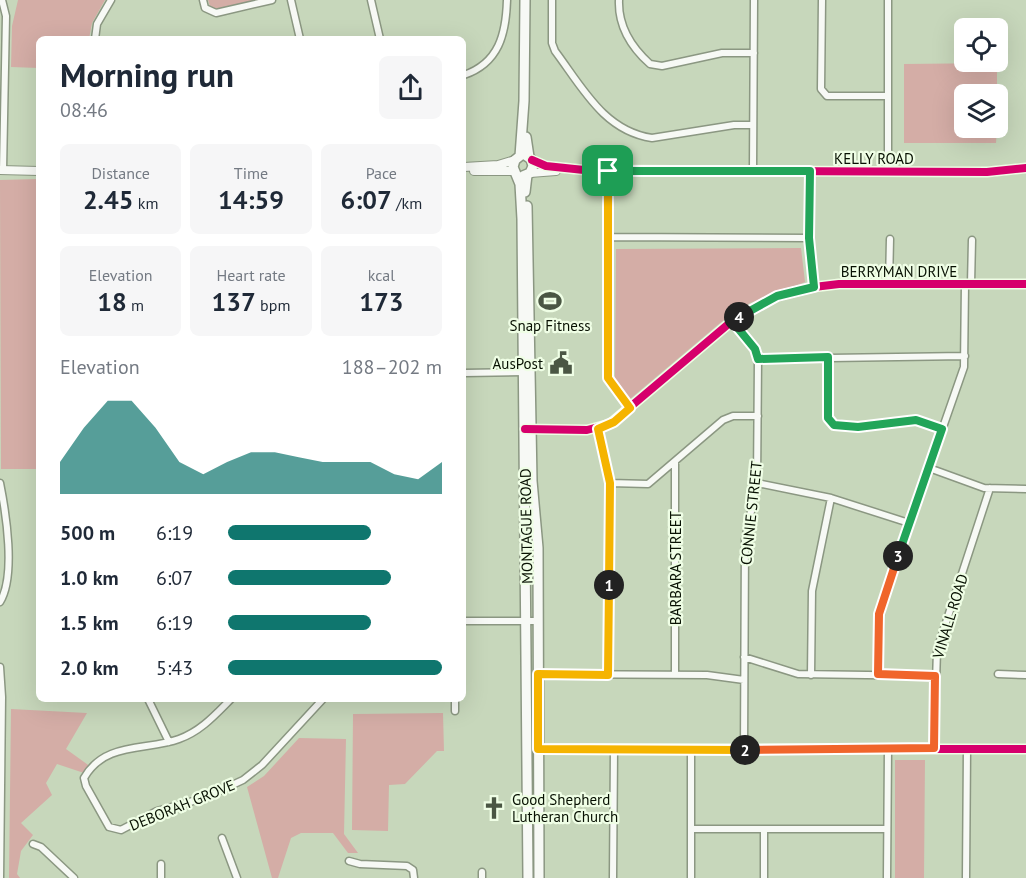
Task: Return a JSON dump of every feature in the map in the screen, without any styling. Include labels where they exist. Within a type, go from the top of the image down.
[{"type":"main road","points":[[524,158],[525,0]]},
{"type":"main road","name":"MONTAGUE ROAD","points":[[524,158],[515,173],[521,201],[527,372],[528,878]]},
{"type":"main road","name":"MONTAGUE ROAD","points":[[524,158],[529,174],[525,188],[529,231],[527,372]]},
{"type":"main road","points":[[515,173],[529,174]]},
{"type":"main road","name":"MONTAGUE ROAD","points":[[528,429],[538,548],[539,878]]},
{"type":"main road","points":[[527,749],[538,749]]},
{"type":"street","points":[[2,0],[6,16],[2,171],[36,171]]},
{"type":"street","points":[[95,36],[97,24],[111,0]]},
{"type":"street","points":[[203,0],[205,8],[216,13],[272,0]]},
{"type":"street","points":[[291,0],[299,36]]},
{"type":"street","points":[[371,0],[379,36]]},
{"type":"street","points":[[466,74],[480,67],[497,50],[506,26],[507,0]]},
{"type":"street","points":[[552,0],[552,43],[555,51],[604,117],[639,136],[652,138],[734,125],[753,125]]},
{"type":"street","points":[[619,0],[618,13],[624,31],[650,64],[662,66],[722,53],[754,53]]},
{"type":"street","points":[[753,170],[754,0]]},
{"type":"street","points":[[822,0],[821,89],[827,96],[888,96]]},
{"type":"street","points":[[888,0],[888,171]]},
{"type":"street","name":"KELLY ROAD","points":[[466,169],[502,164],[524,158],[563,170]]},
{"type":"street","name":"KELLY ROAD","points":[[529,174],[563,170],[888,171],[1026,168]]},
{"type":"street","name":"KELLY ROAD","points":[[466,169],[515,173]]},
{"type":"street","name":"KELLY ROAD","points":[[1004,170],[1026,174]]},
{"type":"street","points":[[608,171],[608,378],[630,408]]},
{"type":"street","points":[[810,171],[809,238],[814,287]]},
{"type":"street","points":[[608,237],[809,238]]},
{"type":"street","points":[[889,284],[890,239]]},
{"type":"street","points":[[878,674],[880,610],[962,373],[972,240]]},
{"type":"street","name":"BERRYMAN DRIVE","points":[[598,429],[614,422],[732,321],[777,296],[814,287],[889,284],[1026,284]]},
{"type":"street","points":[[732,321],[755,349],[758,359],[965,356]]},
{"type":"street","points":[[828,357],[828,414],[831,423],[858,427],[916,420],[942,429]]},
{"type":"street","name":"CONNIE STREET","points":[[744,750],[745,540],[757,483],[758,359]]},
{"type":"street","points":[[466,373],[527,372]]},
{"type":"street","points":[[610,483],[648,484],[726,418],[758,416]]},
{"type":"street","points":[[528,429],[598,429],[610,483],[608,675]]},
{"type":"street","name":"BARBARA STREET","points":[[675,462],[675,675]]},
{"type":"street","points":[[929,468],[990,488],[1026,489]]},
{"type":"street","points":[[0,483],[8,526],[7,588],[0,602]]},
{"type":"street","points":[[757,483],[831,498],[909,524]]},
{"type":"street","name":"VINALL ROAD","points":[[934,748],[937,650],[990,488]]},
{"type":"street","points":[[811,675],[813,584],[831,498]]},
{"type":"street","points":[[0,526],[8,526]]},
{"type":"street","points":[[466,621],[538,621]]},
{"type":"street","points":[[744,657],[783,672],[811,675],[935,676]]},
{"type":"street","points":[[0,667],[0,878]]},
{"type":"street","points":[[538,674],[714,675],[744,680]]},
{"type":"street","points":[[998,674],[1026,675]]},
{"type":"street","points":[[149,702],[169,742],[202,726],[228,702]]},
{"type":"street","name":"DEBORAH GROVE","points":[[169,742],[117,751],[85,776],[86,786],[106,823],[115,830],[157,811],[204,798],[243,780],[262,765],[320,702]]},
{"type":"street","points":[[455,702],[455,711]]},
{"type":"street","points":[[538,749],[1026,749]]},
{"type":"street","points":[[613,878],[614,749]]},
{"type":"street","points":[[691,749],[691,878]]},
{"type":"street","points":[[887,878],[888,749]]},
{"type":"street","points":[[966,878],[967,749]]},
{"type":"street","points":[[692,829],[887,829]]},
{"type":"street","points":[[764,830],[764,878]]},
{"type":"street","points":[[222,838],[237,878]]},
{"type":"street","points":[[33,844],[41,847],[74,878]]},
{"type":"street","points":[[349,861],[360,864],[407,866],[413,870],[414,878]]},
{"type":"street","points":[[161,864],[161,878]]},
{"type":"shaded area","points":[[18,0],[105,0],[92,23],[90,36],[36,36],[36,68],[11,67],[12,26]]},
{"type":"shaded area","points":[[208,0],[257,0],[217,9],[210,6]]},
{"type":"shaded area","points":[[954,63],[954,72],[997,72],[997,84],[954,84],[954,138],[996,138],[996,143],[904,143],[904,64]]},
{"type":"shaded area","points":[[36,179],[36,469],[1,469],[0,180]]},
{"type":"shaded area","points":[[801,248],[805,282],[750,303],[720,323],[630,399],[615,378],[616,249]]},
{"type":"shaded area","points":[[11,709],[87,713],[66,749],[91,767],[84,773],[57,764],[46,783],[52,795],[21,823],[33,835],[21,851],[17,874],[20,878],[9,878]]},
{"type":"shaded area","points":[[443,713],[444,751],[437,751],[405,784],[389,785],[388,831],[352,830],[353,714]]},
{"type":"shaded area","points":[[299,738],[346,739],[344,834],[358,853],[348,853],[333,833],[301,833],[291,838],[278,878],[272,878],[247,787],[264,776]]},
{"type":"shaded area","points":[[895,760],[925,760],[924,878],[895,878]]},
{"type":"cycle path","points":[[532,160],[546,166],[584,170],[987,172],[1026,168]]},
{"type":"cycle path","points":[[525,429],[587,430],[610,424],[732,321],[777,296],[814,287],[839,284],[1026,284]]},
{"type":"cycle path","points":[[538,749],[1026,749]]},
{"type":"place","name":"Snap Fitness","points":[[550,301]]},
{"type":"place","name":"AusPost","points":[[561,363]]},
{"type":"place","name":"Good Shepherd Lutheran Church","points":[[494,808]]},
{"type":"route","points":[[608,171],[810,171],[809,238],[814,287],[777,296],[732,321],[755,349],[758,359],[828,357],[828,418],[834,425],[858,427],[916,420],[942,429],[879,614],[878,674],[935,676],[934,748],[538,749],[538,674],[608,675],[610,483],[598,429],[614,422],[630,408],[612,387],[608,378],[608,171]]}]
